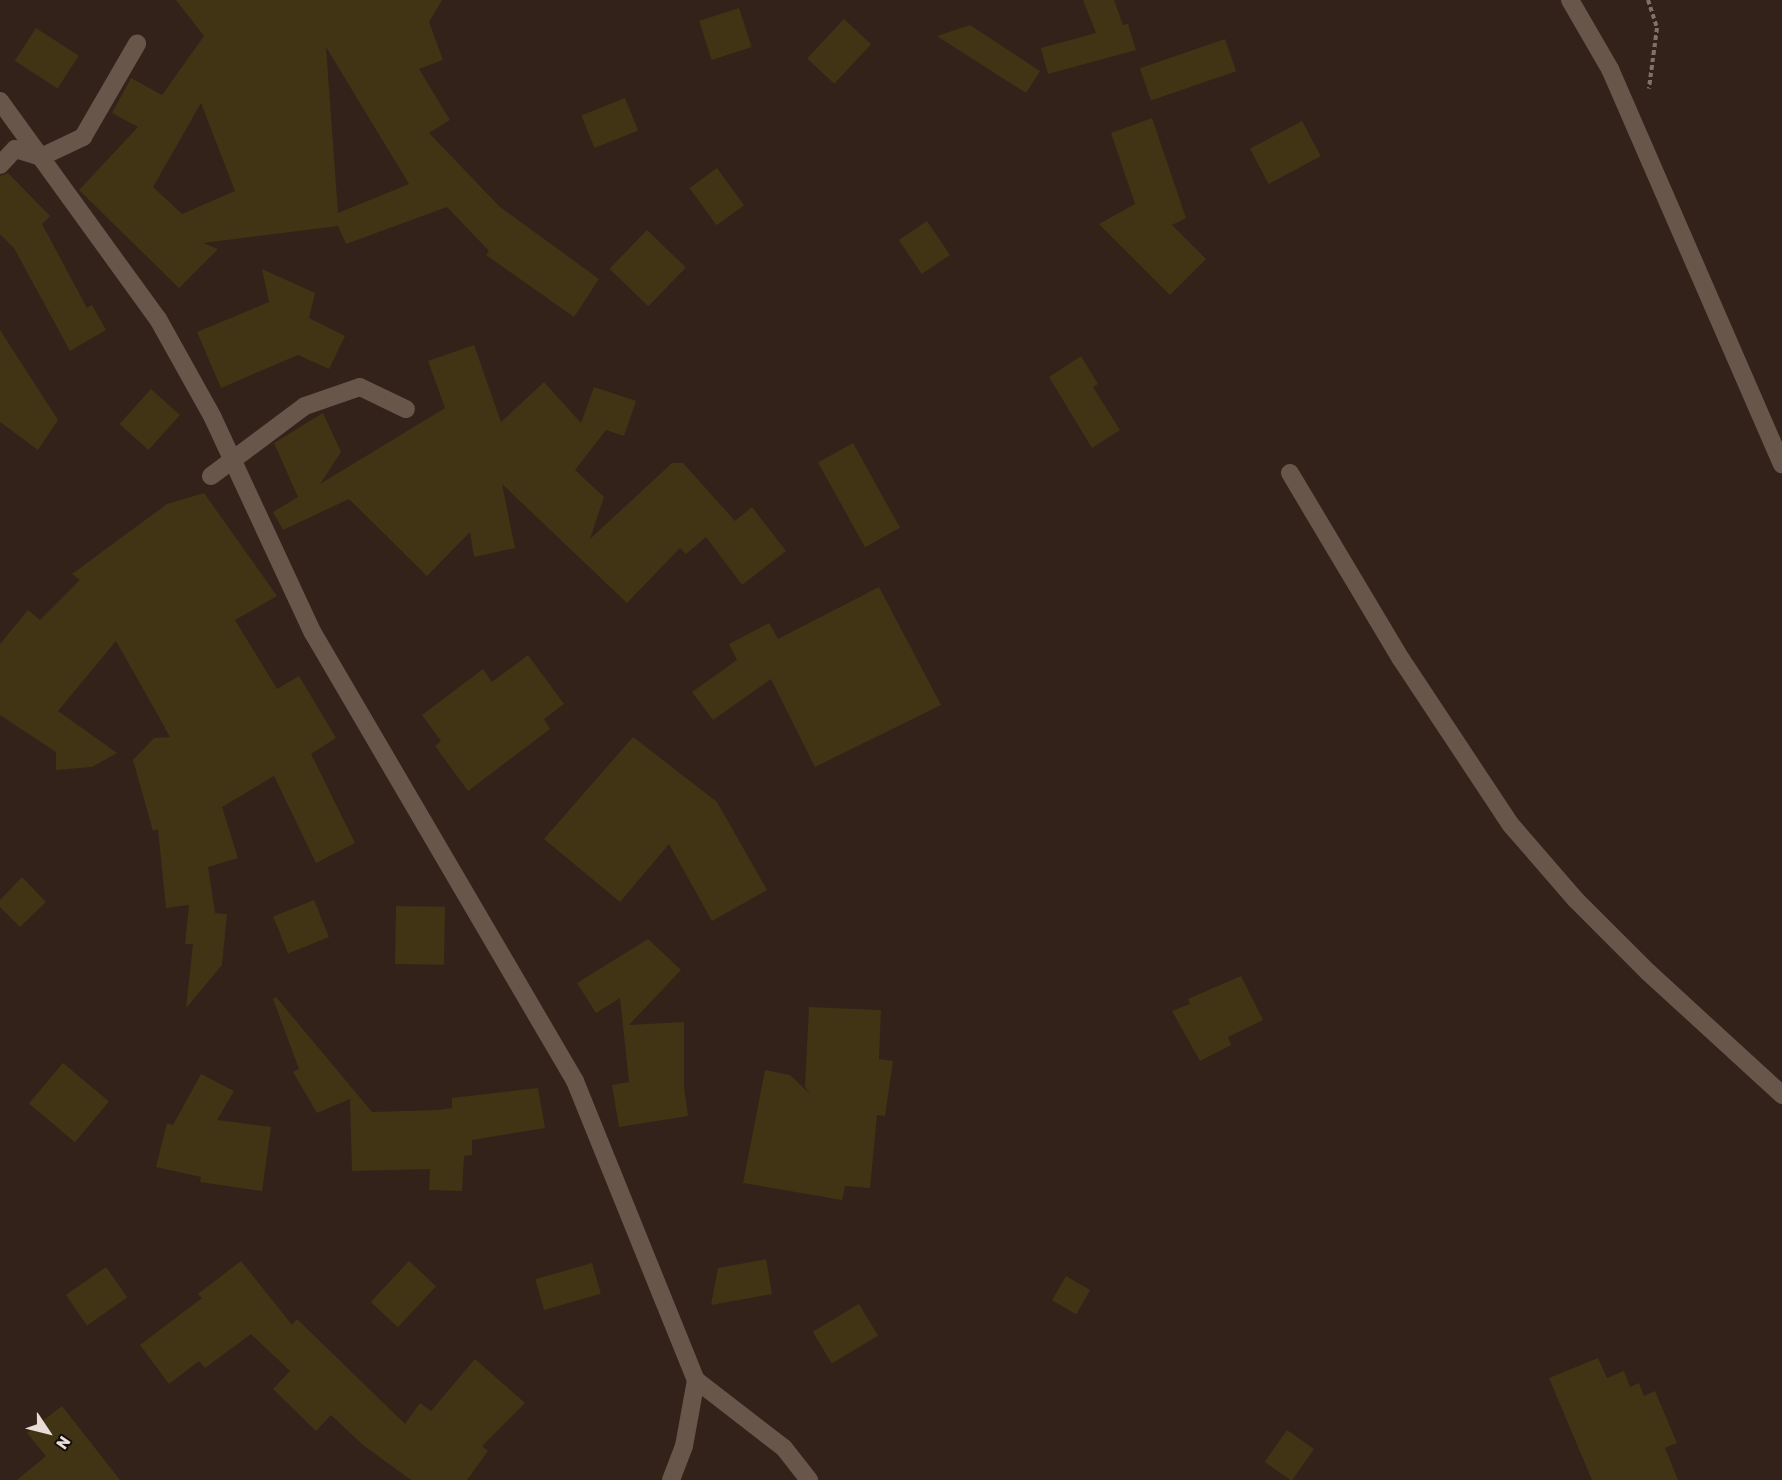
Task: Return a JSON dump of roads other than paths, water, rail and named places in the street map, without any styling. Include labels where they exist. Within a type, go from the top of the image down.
[{"type":"street","points":[[1570,0],[1610,69],[1629,110],[1782,464]]},
{"type":"street","points":[[0,165],[15,149],[42,157],[83,137],[137,44]]},
{"type":"street","points":[[0,101],[158,319],[232,460],[313,633],[575,1081],[696,1380],[784,1448],[809,1480]]},
{"type":"street","points":[[211,476],[305,406],[360,387],[406,409]]},
{"type":"street","points":[[1290,473],[1401,659],[1511,825],[1575,900],[1647,972],[1782,1095]]},
{"type":"street","points":[[671,1480],[684,1446],[696,1380]]}]
